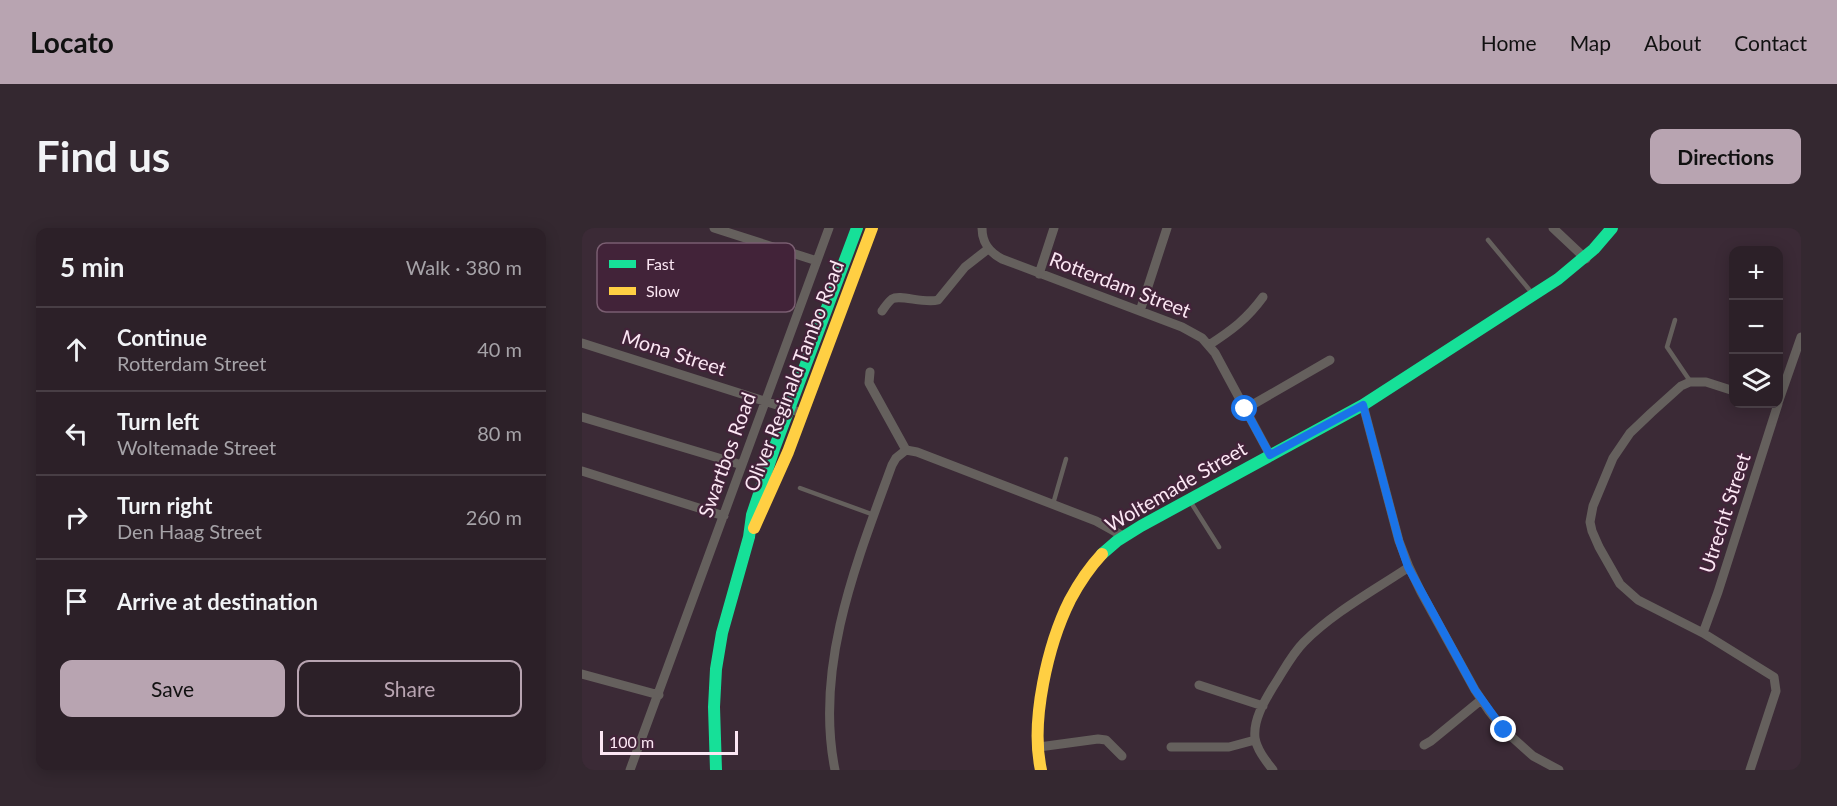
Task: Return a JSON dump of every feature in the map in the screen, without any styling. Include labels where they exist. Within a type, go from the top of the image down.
[{"type":"main road","name":"Oliver Reginald Tambo Road","points":[[716,770],[714,707],[716,669],[722,633],[759,492],[857,228]]},
{"type":"main road","name":"Oliver Reginald Tambo Road","points":[[749,537],[789,451],[872,228]]},
{"type":"main road","name":"Woltemade Street","points":[[1041,770],[1039,747],[1041,702],[1058,625],[1069,599],[1104,551],[1123,536],[1363,405],[1586,259],[1612,228]]},
{"type":"street","points":[[714,228],[761,243]]},
{"type":"street","name":"Swartbos Road","points":[[630,770],[829,228]]},
{"type":"street","points":[[882,311],[891,300],[898,297],[923,302],[938,300],[964,267],[988,249],[982,237],[982,228]]},
{"type":"street","points":[[1039,274],[1054,228]]},
{"type":"street","points":[[1140,311],[1167,228]]},
{"type":"street","points":[[1553,228],[1586,259]]},
{"type":"street","name":"Rotterdam Street","points":[[988,249],[1002,260],[1194,332],[1209,345],[1270,455]]},
{"type":"street","points":[[795,254],[817,261]]},
{"type":"street","points":[[1209,345],[1239,325],[1251,314],[1263,297]]},
{"type":"street","name":"Utrecht Street","points":[[1783,387],[1801,337]]},
{"type":"street","name":"Mona Street","points":[[582,343],[802,413]]},
{"type":"street","points":[[1245,409],[1330,360]]},
{"type":"street","points":[[870,372],[869,383],[906,450]]},
{"type":"street","points":[[1729,389],[1706,382],[1690,382],[1681,386],[1630,433],[1613,458],[1593,506],[1590,522],[1599,547],[1620,584],[1638,600],[1703,633],[1770,674],[1776,683],[1776,691],[1750,770]]},
{"type":"street","points":[[1363,405],[1408,567],[1481,700],[1504,730],[1516,741],[1533,756],[1559,770]]},
{"type":"street","name":"Utrecht Street","points":[[1703,633],[1776,408]]},
{"type":"street","points":[[582,417],[742,465]]},
{"type":"street","points":[[834,770],[829,735],[830,680],[856,564],[896,458],[906,450],[917,452],[1096,521],[1123,536]]},
{"type":"street","points":[[582,471],[724,516]]},
{"type":"street","points":[[1273,770],[1259,748],[1256,728],[1263,706],[1290,659],[1304,642],[1336,615],[1408,567]]},
{"type":"street","points":[[582,674],[659,695]]},
{"type":"street","points":[[1199,685],[1263,706]]},
{"type":"street","points":[[1424,745],[1481,700]]},
{"type":"street","points":[[1039,747],[1098,739],[1106,740],[1122,756]]},
{"type":"street","points":[[1171,747],[1229,747],[1256,740]]},
{"type":"lane","points":[[1488,240],[1534,295]]},
{"type":"lane","points":[[1675,320],[1667,347],[1690,382]]},
{"type":"lane","points":[[1053,504],[1066,459]]},
{"type":"lane","points":[[800,488],[874,515]]},
{"type":"lane","points":[[1189,499],[1219,547]]},
{"type":"traffic: fast","points":[[716,770],[714,707],[716,669],[722,633],[749,537],[752,515],[774,449],[857,228]]},
{"type":"traffic: fast","points":[[1102,554],[1117,541],[1141,526],[1363,405],[1558,279],[1594,249],[1612,228]]},
{"type":"traffic: slow","points":[[754,528],[788,452],[872,228]]},
{"type":"traffic: slow","points":[[1041,770],[1038,729],[1048,660],[1070,600],[1084,576],[1102,554]]},
{"type":"route","points":[[1245,409],[1270,455],[1363,405],[1408,567],[1475,690],[1504,730]]}]
